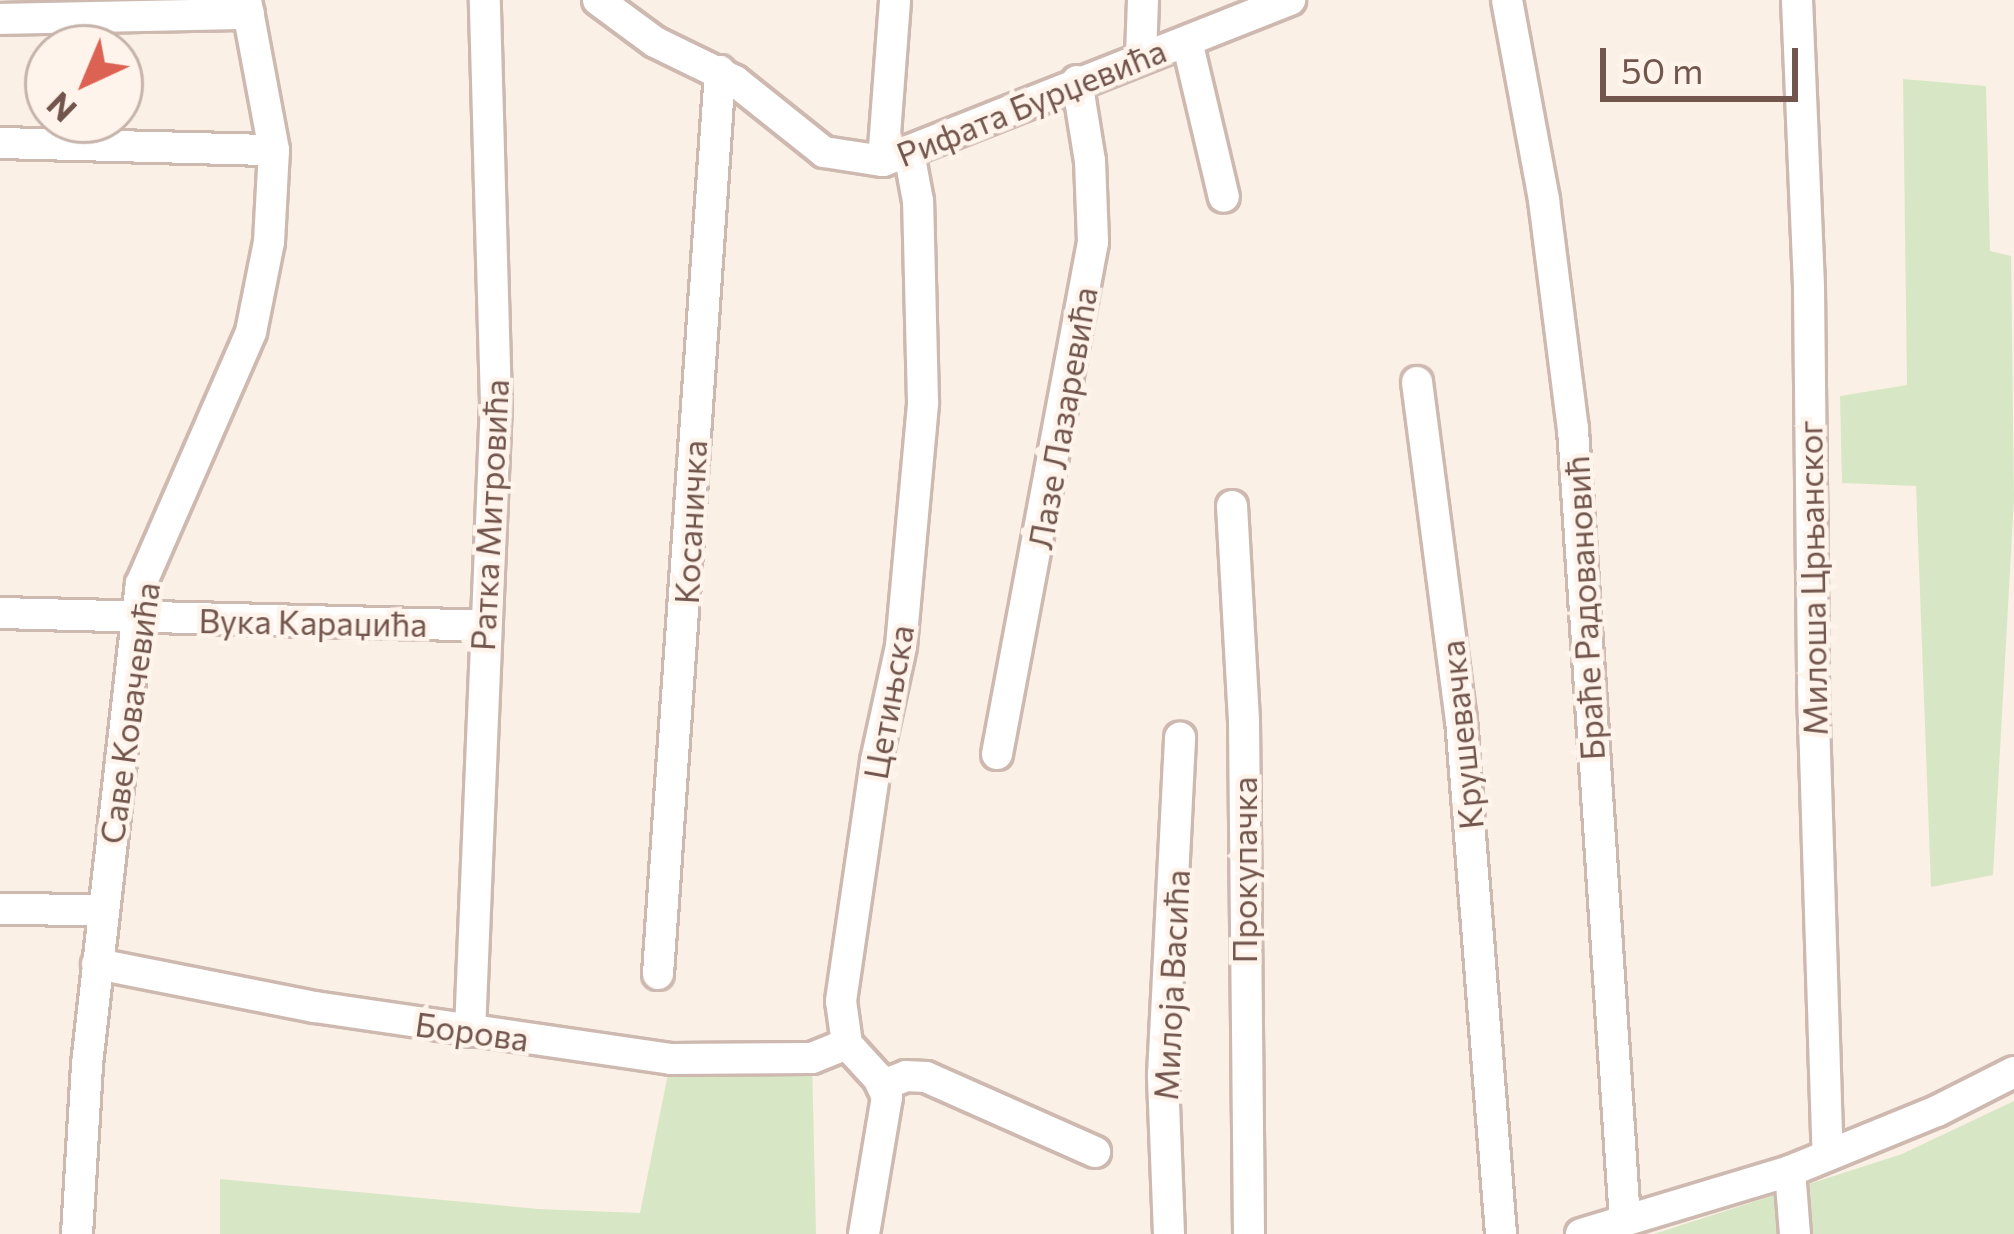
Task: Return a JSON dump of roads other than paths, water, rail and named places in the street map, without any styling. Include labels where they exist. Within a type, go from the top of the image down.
[{"type":"street","name":"Ратка Митровића","points":[[470,1031],[496,310],[485,0]]},
{"type":"street","name":"Цетињска","points":[[848,1044],[841,1001],[876,761],[901,646],[923,402],[918,201],[896,157],[895,0]]},
{"type":"street","points":[[1141,57],[1143,0]]},
{"type":"street","name":"Браће Радовановић","points":[[1508,0],[1544,200],[1573,429],[1625,1220]]},
{"type":"street","name":"Милоша Црњанског","points":[[1797,0],[1809,290],[1813,711],[1828,1155]]},
{"type":"street","name":"Рифата Бурџевића","points":[[608,3],[655,42],[720,71],[824,152],[896,157],[1272,4]]},
{"type":"street","points":[[0,19],[247,7]]},
{"type":"street","name":"Саве Ковачевића","points":[[77,1234],[103,910],[135,618],[142,584],[250,332],[269,242],[274,150],[247,7]]},
{"type":"street","points":[[1187,41],[1224,196]]},
{"type":"street","name":"Косаничка","points":[[658,974],[720,71]]},
{"type":"street","name":"Лазе Лазаревића","points":[[997,754],[1075,360],[1093,242],[1090,161],[1076,81]]},
{"type":"street","points":[[0,143],[274,150]]},
{"type":"street","name":"Крушевачка","points":[[1417,382],[1461,718],[1501,1234]]},
{"type":"street","name":"Прокупачка","points":[[1232,506],[1244,721],[1249,1234]]},
{"type":"street","name":"Вука Караџића","points":[[0,613],[483,626]]},
{"type":"street","name":"Милоја Васића","points":[[1169,1234],[1162,1075],[1180,737]]},
{"type":"street","points":[[0,909],[103,910]]},
{"type":"street","name":"Борова","points":[[98,964],[470,1031],[671,1059],[812,1058],[848,1044]]},
{"type":"street","points":[[848,1044],[883,1085],[886,1116],[864,1234]]},
{"type":"street","points":[[1581,1234],[1790,1171],[1937,1111],[2014,1072]]},
{"type":"street","points":[[883,1085],[914,1075],[934,1079],[1095,1152]]},
{"type":"street","points":[[1790,1171],[1795,1234]]}]
